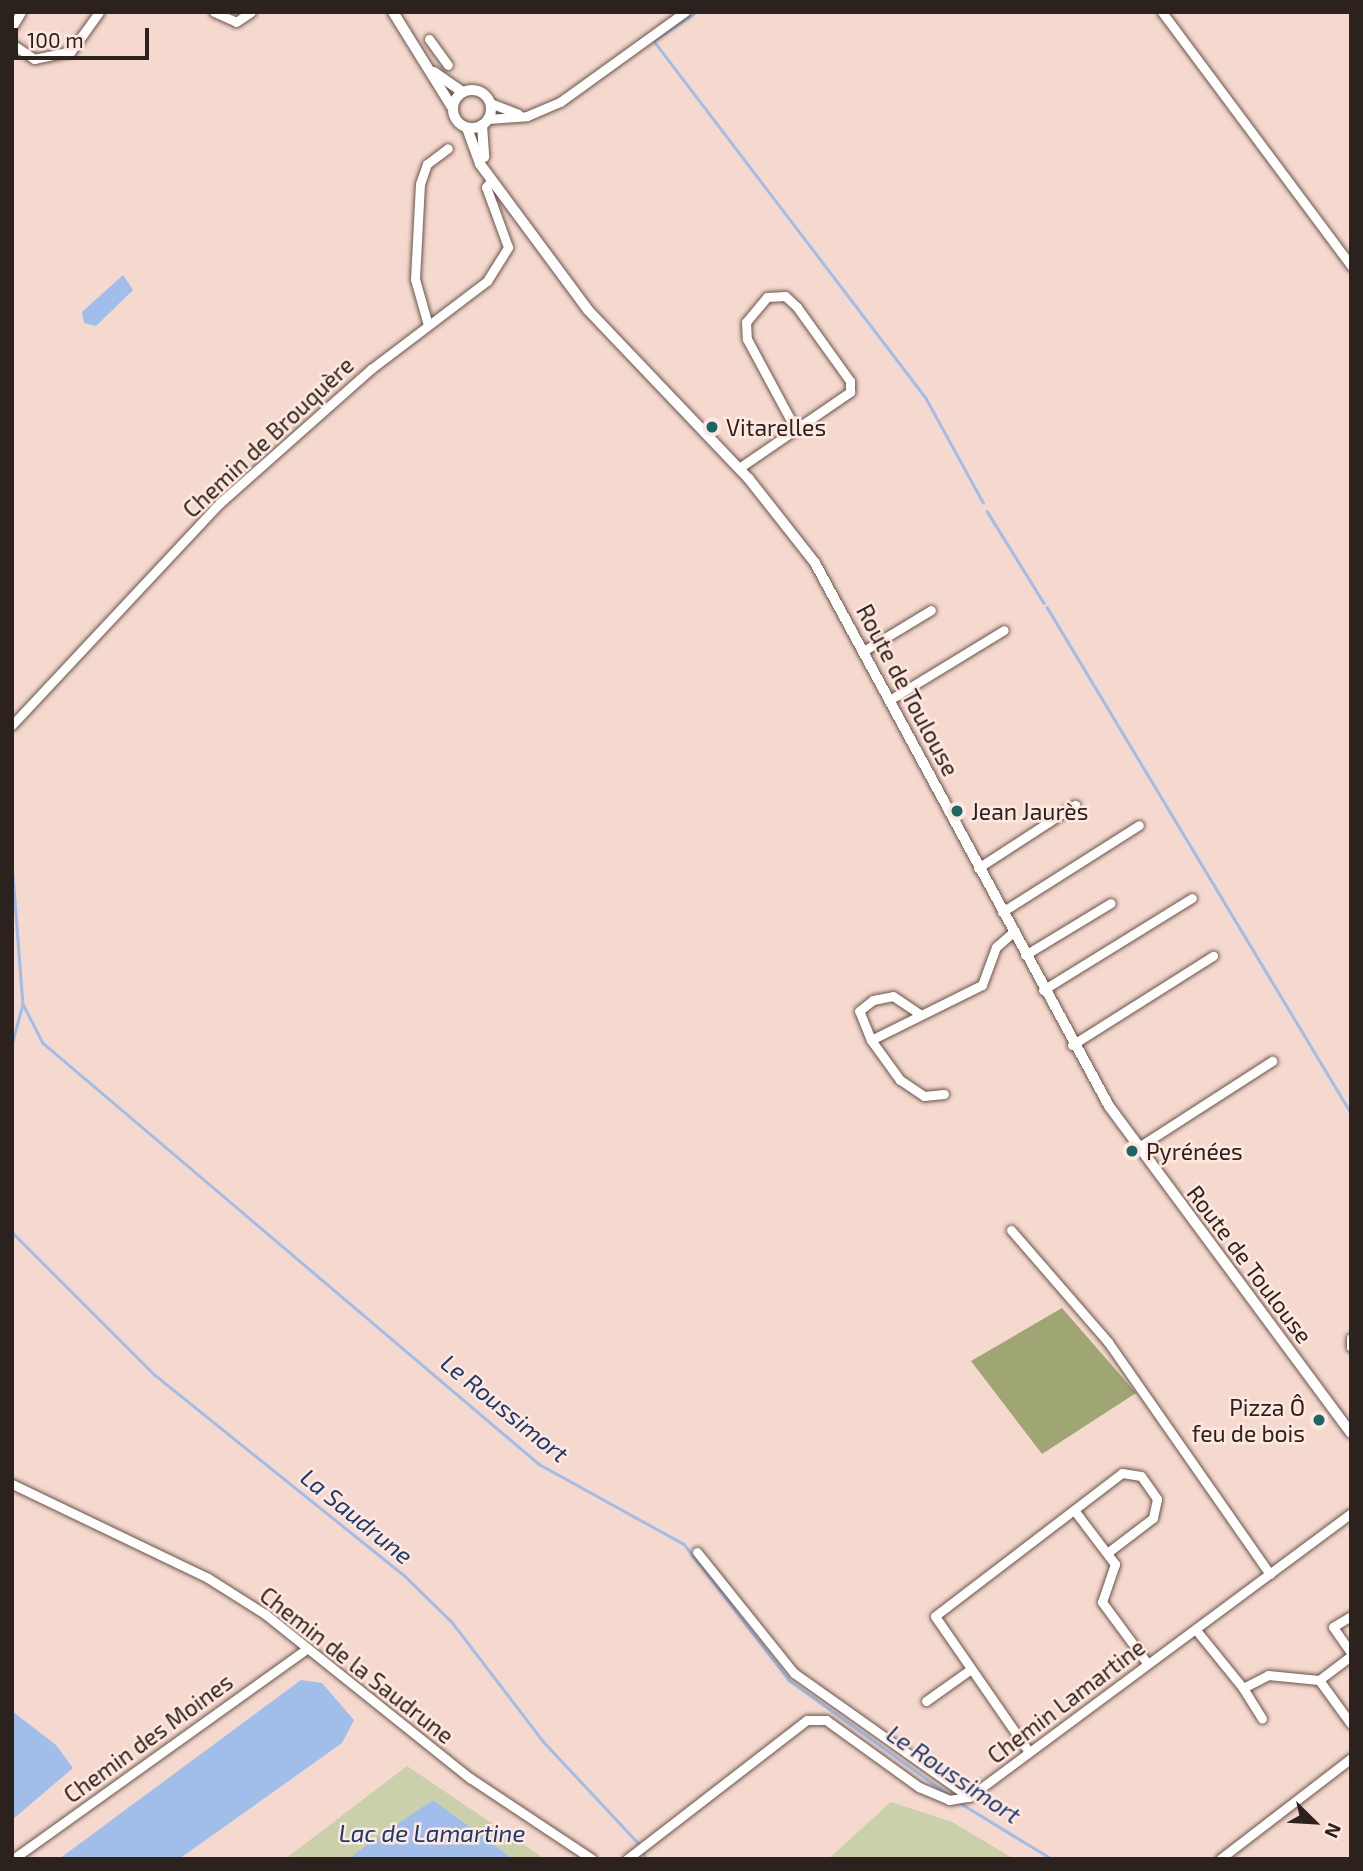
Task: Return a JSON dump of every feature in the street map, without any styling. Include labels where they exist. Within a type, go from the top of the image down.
[{"type":"main road","points":[[393,12],[422,62],[467,128],[485,122],[490,103],[479,91],[463,92],[422,62]]},
{"type":"main road","points":[[453,107],[463,92]]},
{"type":"main road","name":"Route de Toulouse","points":[[485,122],[492,180]]},
{"type":"main road","name":"Route de Toulouse","points":[[467,128],[492,180],[588,310],[739,468],[815,563],[865,650],[1072,1045],[1137,1148],[1351,1433]]},
{"type":"street","points":[[12,27],[21,12]]},
{"type":"street","points":[[12,44],[34,59],[71,51],[99,12]]},
{"type":"street","points":[[214,12],[236,23],[251,12]]},
{"type":"street","points":[[485,122],[527,116],[560,102],[673,15],[685,12]]},
{"type":"street","points":[[1162,12],[1351,266]]},
{"type":"street","points":[[429,39],[448,65]]},
{"type":"street","points":[[490,103],[527,116]]},
{"type":"street","points":[[428,325],[415,279],[421,184],[427,164],[448,148]]},
{"type":"street","name":"Chemin de Brouquère","points":[[12,725],[220,503],[503,262],[508,233],[486,187],[492,180]]},
{"type":"street","points":[[739,468],[850,392],[850,381],[797,307],[785,296],[767,298],[746,322],[747,339],[795,428]]},
{"type":"street","points":[[865,650],[932,610]]},
{"type":"street","points":[[891,699],[1004,630]]},
{"type":"street","points":[[978,868],[1075,805]]},
{"type":"street","points":[[1002,912],[1139,825]]},
{"type":"street","points":[[1043,990],[1192,898]]},
{"type":"street","points":[[1025,955],[1111,904]]},
{"type":"street","points":[[871,1041],[982,985],[996,947],[1013,932]]},
{"type":"street","points":[[1072,1045],[1213,956]]},
{"type":"street","points":[[920,1014],[893,996],[873,1000],[859,1011],[871,1041],[900,1080],[925,1096],[944,1094]]},
{"type":"street","points":[[1137,1148],[1272,1061]]},
{"type":"street","points":[[1011,1230],[1108,1342],[1270,1574]]},
{"type":"street","points":[[1351,1338],[1351,1347]]},
{"type":"street","points":[[1029,1752],[935,1616],[1122,1473],[1140,1476],[1157,1499],[1153,1518],[1107,1553]]},
{"type":"street","name":"Chemin de la Saudrune","points":[[12,1484],[208,1578],[306,1649],[470,1778],[592,1859]]},
{"type":"street","points":[[1074,1510],[1115,1564],[1102,1602],[1147,1663]]},
{"type":"street","name":"Chemin Lamartine","points":[[627,1859],[635,1850],[651,1843],[722,1779],[807,1720],[826,1720],[948,1800],[969,1797],[1351,1513]]},
{"type":"street","points":[[697,1552],[794,1673],[969,1797]]},
{"type":"street","points":[[1319,1681],[1351,1654],[1333,1628],[1351,1616]]},
{"type":"street","points":[[1196,1630],[1243,1688],[1262,1718]]},
{"type":"street","name":"Chemin des Moines","points":[[13,1859],[306,1649]]},
{"type":"street","points":[[926,1701],[971,1669]]},
{"type":"street","points":[[1243,1688],[1268,1675],[1319,1681],[1351,1724]]},
{"type":"street","points":[[1220,1859],[1351,1758]]},
{"type":"green space","points":[[1062,1308],[1136,1393],[1042,1454],[971,1361]]},
{"type":"green space","points":[[407,1766],[545,1859],[513,1859],[433,1800],[349,1859],[285,1859]]},
{"type":"green space","points":[[891,1802],[952,1822],[1014,1859],[828,1859]]},
{"type":"water","points":[[123,275],[133,290],[96,326],[84,323],[82,312]]},
{"type":"water","points":[[301,1680],[322,1683],[354,1720],[342,1743],[179,1859],[59,1859]]},
{"type":"water","points":[[12,1711],[56,1745],[73,1768],[12,1820]]},
{"type":"water","name":"Lac de Lamartine","points":[[433,1800],[513,1859],[349,1859],[372,1841]]},
{"type":"waterway","points":[[697,12],[654,41],[926,398],[983,502]]},
{"type":"waterway","points":[[987,511],[1044,603]]},
{"type":"waterway","points":[[1047,607],[1351,1113]]},
{"type":"waterway","points":[[12,862],[23,1004],[12,1045]]},
{"type":"waterway","name":"Le Roussimort","points":[[23,1004],[43,1043],[539,1464],[684,1544],[789,1680],[952,1797]]},
{"type":"waterway","name":"La Saudrune","points":[[12,1232],[155,1375],[406,1577],[452,1622],[543,1741],[641,1846]]},
{"type":"waterway","name":"Le Roussimort","points":[[957,1801],[1052,1859]]},
{"type":"waterway","name":"La Saudrune","points":[[643,1852],[646,1859]]},
{"type":"place","name":"Vitarelles","points":[[712,427]]},
{"type":"place","name":"Jean Jaurès","points":[[957,811]]},
{"type":"place","name":"Pyrénées","points":[[1132,1151]]},
{"type":"place","name":"Pizza Ô feu de bois","points":[[1319,1420]]}]
